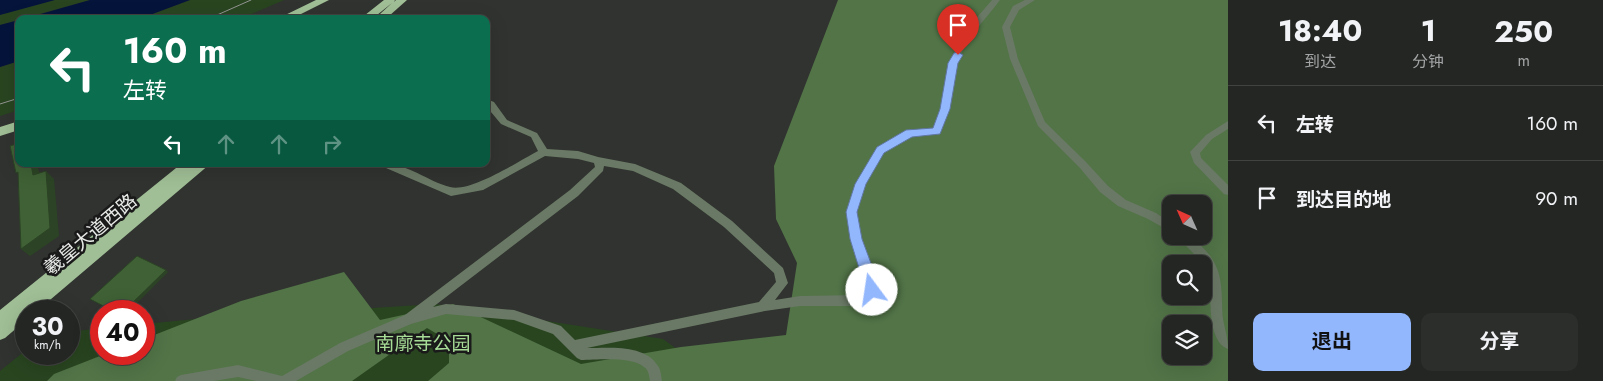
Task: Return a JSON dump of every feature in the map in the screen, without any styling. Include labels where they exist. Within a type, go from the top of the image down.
[{"type":"main road","points":[[291,15],[324,0]]},
{"type":"main road","points":[[380,9],[390,0]]},
{"type":"main road","points":[[380,9],[402,0]]},
{"type":"main road","points":[[0,132],[15,126]]},
{"type":"main road","name":"羲皇大道西路","points":[[0,319],[185,167]]},
{"type":"main road","name":"羲皇大道西路","points":[[0,333],[200,167]]},
{"type":"street","points":[[574,346],[792,302],[859,301],[869,295],[871,284],[856,239],[851,212],[861,184],[880,150],[910,133],[936,132],[945,109],[953,63],[969,32],[996,0]]},
{"type":"street","points":[[1031,0],[1016,8],[1006,27],[1014,59],[1041,124],[1104,189],[1122,202],[1162,222]]},
{"type":"street","points":[[490,104],[504,122],[534,135],[544,152]]},
{"type":"street","points":[[1228,124],[1209,137],[1195,152],[1197,160],[1228,191]]},
{"type":"street","points":[[394,167],[451,192],[479,187],[544,152],[578,155],[635,168],[677,186],[728,224],[779,271],[782,283],[761,308]]},
{"type":"street","points":[[409,320],[574,194],[600,168],[598,161]]},
{"type":"street","points":[[1192,245],[1211,266],[1217,296],[1218,324],[1224,341],[1228,344]]},
{"type":"street","points":[[285,381],[344,346],[409,320],[446,309],[514,315],[557,330],[581,354],[637,356],[644,359],[654,370],[656,381]]},
{"type":"street","points":[[181,381],[238,371],[280,381]]},
{"type":"green space","points":[[0,0],[90,0],[36,15],[15,15],[15,21],[0,25]]},
{"type":"green space","points":[[190,0],[284,0],[249,15],[150,15]]},
{"type":"green space","points":[[838,0],[1228,0],[1228,381],[428,381],[449,363],[449,341],[427,328],[352,381],[47,381],[54,374],[90,360],[90,365],[155,365],[155,335],[241,301],[344,272],[380,320],[453,304],[581,364],[681,347],[786,335],[797,263],[776,219],[774,166]]},
{"type":"green space","points":[[15,62],[15,111],[0,116],[0,67]]},
{"type":"green space","name":"南廓寺公园","points":[[436,304],[663,339],[721,381],[0,381],[0,371],[15,359],[15,365],[80,365],[80,331],[90,329],[90,365],[155,365],[155,323]]},
{"type":"water","points":[[0,0],[55,0],[0,15]]},
{"type":"water","points":[[90,0],[190,0],[150,15],[37,15]]},
{"type":"water","points":[[15,21],[15,62],[0,67],[0,25]]},
{"type":"building","points":[[15,144],[15,167],[32,167],[33,175],[46,171],[50,228],[21,249],[18,172],[16,173],[10,146]]},
{"type":"building","points":[[137,256],[166,270],[135,300],[90,299]]},
{"type":"tram line","points":[[217,15],[251,0]]},
{"type":"tram line","points":[[0,104],[15,99]]},
{"type":"route","points":[[872,290],[869,274],[856,239],[851,212],[861,184],[880,150],[910,133],[936,132],[945,109],[953,63],[958,55]]}]
